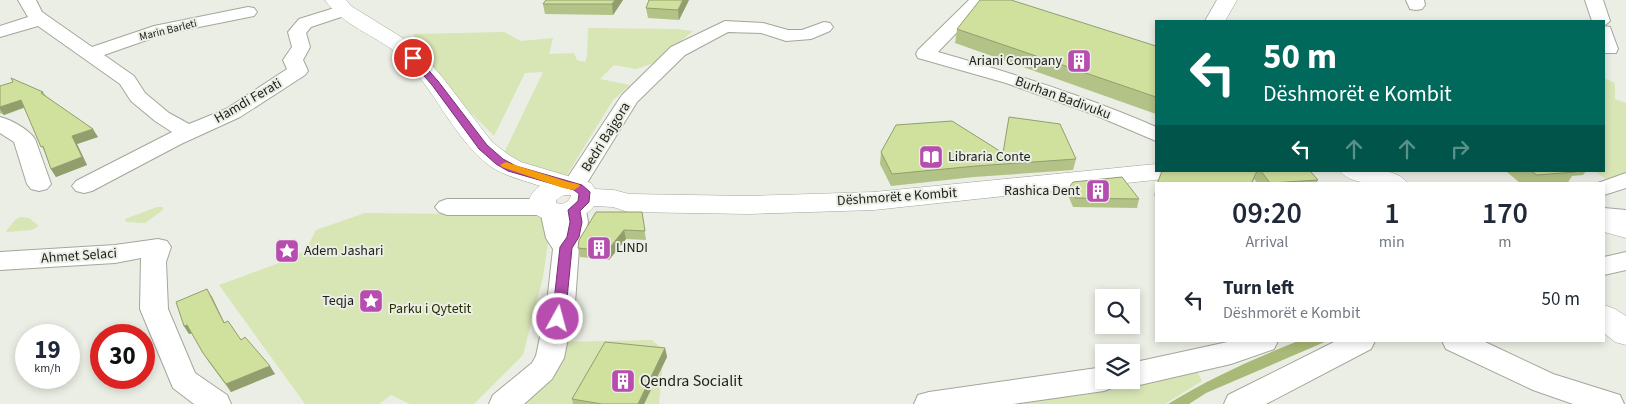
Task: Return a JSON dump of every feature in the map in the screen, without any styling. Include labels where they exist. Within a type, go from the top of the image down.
[{"type":"street","points":[[27,0],[34,15],[126,80],[138,97],[162,116],[187,132]]},
{"type":"street","points":[[1216,20],[1227,0]]},
{"type":"street","points":[[1594,0],[1601,20]]},
{"type":"street","name":"Burhan Badivuku","points":[[988,1],[925,54],[1013,79],[1102,111],[1155,135]]},
{"type":"street","points":[[340,5],[406,50],[435,83],[483,147],[512,168],[514,177],[564,201]]},
{"type":"street","name":"Hamdi Ferati","points":[[84,186],[187,132],[233,112],[298,71],[293,60],[301,47],[296,32],[305,23],[340,5]]},
{"type":"street","name":"Marin Barleti","points":[[90,54],[160,30],[248,12]]},
{"type":"street","points":[[0,32],[40,19]]},
{"type":"street","name":"Bedri Bajgora","points":[[564,201],[628,99],[678,51],[725,26],[763,28],[786,36],[805,35],[824,27]]},
{"type":"street","points":[[1605,35],[1609,49]]},
{"type":"street","points":[[0,123],[24,139],[39,184]]},
{"type":"street","name":"Dëshmorët e Kombit","points":[[564,201],[614,207],[628,203],[749,205],[874,201],[1155,172]]},
{"type":"street","points":[[1359,172],[1390,182]]},
{"type":"street","points":[[1605,188],[1626,180]]},
{"type":"street","points":[[447,207],[564,201]]},
{"type":"street","points":[[504,404],[542,371],[550,358],[561,303],[566,247],[558,238],[564,201]]},
{"type":"street","points":[[1605,216],[1626,218]]},
{"type":"street","points":[[1605,222],[1626,229]]},
{"type":"street","name":"Ahmet Selaci","points":[[0,261],[115,254],[158,247],[153,262],[154,308],[183,380],[216,404]]},
{"type":"street","points":[[1605,266],[1626,260]]},
{"type":"street","points":[[1605,318],[1626,333]]},
{"type":"street","points":[[1140,373],[1231,353],[1261,342]]},
{"type":"street","points":[[1239,404],[1359,342]]},
{"type":"street","points":[[1458,342],[1544,382],[1609,404]]},
{"type":"street","points":[[929,404],[1095,380]]},
{"type":"green space","points":[[588,28],[676,29],[693,31],[654,63],[636,69],[614,65],[600,79],[630,85],[613,100],[565,178],[550,183],[504,153],[543,72],[525,73],[494,136],[446,88],[413,34],[504,32],[521,41],[553,38],[549,54],[574,53],[577,60],[585,62]]},
{"type":"green space","points":[[1605,78],[1615,83],[1615,99],[1626,103],[1626,175],[1608,181],[1596,172],[1605,172]]},
{"type":"green space","points":[[157,207],[163,207],[163,210],[145,223],[126,222],[125,219]]},
{"type":"green space","name":"Parku i Qytetit","points":[[365,213],[552,215],[543,277],[523,355],[474,404],[410,404],[391,395],[379,404],[305,404],[219,285],[287,260],[306,250],[316,230]]},
{"type":"green space","points":[[21,217],[29,218],[39,226],[32,230],[6,231],[16,219]]},
{"type":"green space","points":[[652,340],[664,350],[659,404],[524,404],[560,342]]},
{"type":"green space","points":[[1193,364],[1202,381],[1165,404],[944,404],[1095,383],[1095,389],[1140,389],[1140,378]]},
{"type":"shaded area","points":[[1296,342],[1325,342],[1206,393],[1189,404],[1168,404],[1200,386]]},
{"type":"building","points":[[546,0],[615,0],[612,4],[543,4]]},
{"type":"building","points":[[649,0],[683,0],[678,10],[646,8]]},
{"type":"building","name":"Ariani Company","points":[[980,0],[1011,0],[1155,46],[1155,97],[957,29]]},
{"type":"building","points":[[11,78],[43,92],[41,93],[93,129],[72,136],[82,157],[51,169],[43,146],[41,147],[21,100],[0,107],[0,86],[13,82]]},
{"type":"building","points":[[1009,117],[1060,124],[1076,159],[892,174],[881,152],[896,125],[952,121],[1003,153]]},
{"type":"building","points":[[1162,172],[1257,172],[1252,182],[1158,182]]},
{"type":"building","points":[[1262,172],[1311,172],[1318,180],[1286,182],[1269,182]]},
{"type":"building","points":[[1532,172],[1575,172],[1537,175]]},
{"type":"building","points":[[1122,177],[1139,199],[1075,198],[1070,186],[1073,182]]},
{"type":"building","name":"LINDI","points":[[596,212],[642,212],[645,231],[624,230],[607,251],[578,248],[579,240]]},
{"type":"building","points":[[207,289],[224,323],[228,321],[241,340],[245,337],[270,366],[226,384],[203,353],[187,325],[184,326],[176,302]]},
{"type":"building","name":"Qendra Socialit","points":[[605,342],[665,348],[638,404],[602,404],[572,399]]},
{"type":"slow traffic","points":[[506,165],[567,186],[574,186]]},
{"type":"place","name":"Ariani Company","points":[[1079,61]]},
{"type":"place","name":"Libraria Conte","points":[[931,157]]},
{"type":"place","name":"Rashica Dent","points":[[1098,191]]},
{"type":"place","name":"LINDI","points":[[599,248]]},
{"type":"place","name":"Adem Jashari","points":[[287,251]]},
{"type":"place","name":"Teqja","points":[[371,301]]},
{"type":"place","name":"Qendra Socialit","points":[[623,381]]},
{"type":"route","points":[[413,58],[435,83],[483,147],[500,161],[512,168],[583,190],[585,195],[584,202],[574,210],[576,222],[573,237],[566,247],[558,319]]}]
